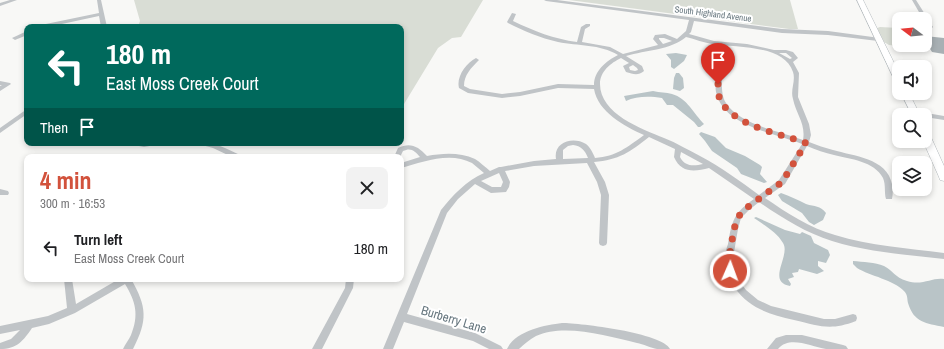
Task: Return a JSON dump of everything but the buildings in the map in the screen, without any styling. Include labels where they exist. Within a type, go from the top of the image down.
[{"type":"main road","points":[[860,0],[892,67]]},
{"type":"main road","points":[[931,148],[944,177]]},
{"type":"street","points":[[0,5],[15,0]]},
{"type":"street","points":[[100,0],[104,24]]},
{"type":"street","name":"South Highland Avenue","points":[[546,0],[782,31],[828,33],[878,39]]},
{"type":"street","points":[[914,0],[921,12]]},
{"type":"street","points":[[55,24],[102,14]]},
{"type":"street","points":[[514,14],[510,22],[534,34],[548,39],[608,48],[621,55],[632,64]]},
{"type":"street","points":[[692,20],[691,30],[687,35],[677,41],[662,46],[621,55],[608,63],[600,71],[596,82],[596,87],[601,100],[611,113],[629,125],[679,148],[710,165],[792,220],[834,238],[860,244],[944,256]]},
{"type":"street","points":[[579,44],[584,28],[588,24]]},
{"type":"street","points":[[15,38],[24,34]]},
{"type":"street","points":[[687,35],[708,42],[758,48],[774,52],[789,62],[796,72],[795,97],[808,126],[806,143],[782,182],[742,212],[734,229],[728,264],[737,287],[755,303],[779,313],[824,323],[835,323],[853,318]]},
{"type":"street","points":[[662,46],[656,38],[657,36],[665,36],[677,41]]},
{"type":"street","points":[[476,60],[469,66],[460,83],[463,90],[502,96],[558,86],[596,87]]},
{"type":"street","points":[[719,76],[718,84],[720,98],[731,113],[753,125],[826,151],[859,158],[875,166],[887,178],[889,197]]},
{"type":"street","points":[[0,82],[8,84],[0,89]]},
{"type":"street","points":[[0,131],[24,113]]},
{"type":"street","points":[[932,116],[944,118]]},
{"type":"street","points":[[388,349],[444,212],[457,196],[475,181],[488,173],[500,169],[533,162],[591,160],[610,157],[622,153],[649,134]]},
{"type":"street","points":[[560,161],[561,147],[570,144],[580,144],[586,148],[605,194],[603,243]]},
{"type":"street","points":[[215,146],[232,154]]},
{"type":"street","points":[[398,154],[400,150],[410,147],[418,149],[425,158]]},
{"type":"street","points":[[679,148],[676,157],[683,165],[696,168],[710,165]]},
{"type":"street","points":[[404,164],[425,158],[449,157],[471,160],[488,173]]},
{"type":"street","points":[[475,181],[491,190],[502,190],[506,185],[507,179],[500,169]]},
{"type":"street","points":[[68,282],[72,310]]},
{"type":"street","points":[[0,330],[49,320],[72,310],[122,282]]},
{"type":"street","points":[[128,282],[140,308],[139,323],[128,349]]},
{"type":"street","points":[[317,349],[349,288],[350,282]]},
{"type":"street","name":"Burberry Lane","points":[[401,317],[475,337],[498,349]]},
{"type":"street","points":[[0,347],[16,342],[29,324]]},
{"type":"street","points":[[512,349],[519,341],[527,336],[544,329],[563,327],[587,327],[654,343],[665,349]]},
{"type":"street","points":[[772,349],[779,341],[794,338],[843,349]]},
{"type":"shaded area","points":[[134,0],[483,0],[461,37],[452,38],[438,48],[404,104],[404,24],[139,24],[140,21]]},
{"type":"shaded area","points":[[569,0],[790,0],[798,29],[789,29]]},
{"type":"shaded area","points":[[877,28],[892,28],[892,45],[884,42]]},
{"type":"shaded area","points":[[676,53],[687,55],[684,61],[674,69],[671,67],[671,60],[666,54]]},
{"type":"shaded area","points":[[676,73],[679,73],[683,78],[684,88],[680,91],[673,89]]},
{"type":"shaded area","points":[[653,91],[670,93],[682,99],[704,124],[698,127],[673,105],[667,105],[662,98],[643,97],[626,101],[624,96]]},
{"type":"shaded area","points":[[701,132],[715,137],[726,148],[745,156],[760,165],[762,167],[760,174],[767,182],[764,183],[741,174],[737,168],[712,151],[699,134]]},
{"type":"shaded area","points":[[781,193],[822,209],[826,213],[823,220],[814,225],[809,222],[802,213],[782,201],[778,195]]},
{"type":"shaded area","points":[[756,217],[785,230],[800,234],[802,232],[811,236],[814,243],[828,250],[830,255],[826,263],[818,261],[818,266],[824,271],[817,274],[799,269],[798,272],[792,273],[794,277],[788,279],[791,284],[790,286],[783,283],[779,274],[785,248],[783,243],[774,232],[754,218]]},
{"type":"shaded area","points":[[853,261],[869,262],[884,266],[899,278],[907,281],[918,283],[935,279],[944,279],[944,327],[926,323],[917,318],[911,310],[905,292],[900,287],[862,271],[853,264]]},
{"type":"route","points":[[718,84],[722,102],[728,110],[736,116],[753,125],[806,143],[782,182],[745,209],[738,217],[735,223],[728,264],[730,271]]}]
